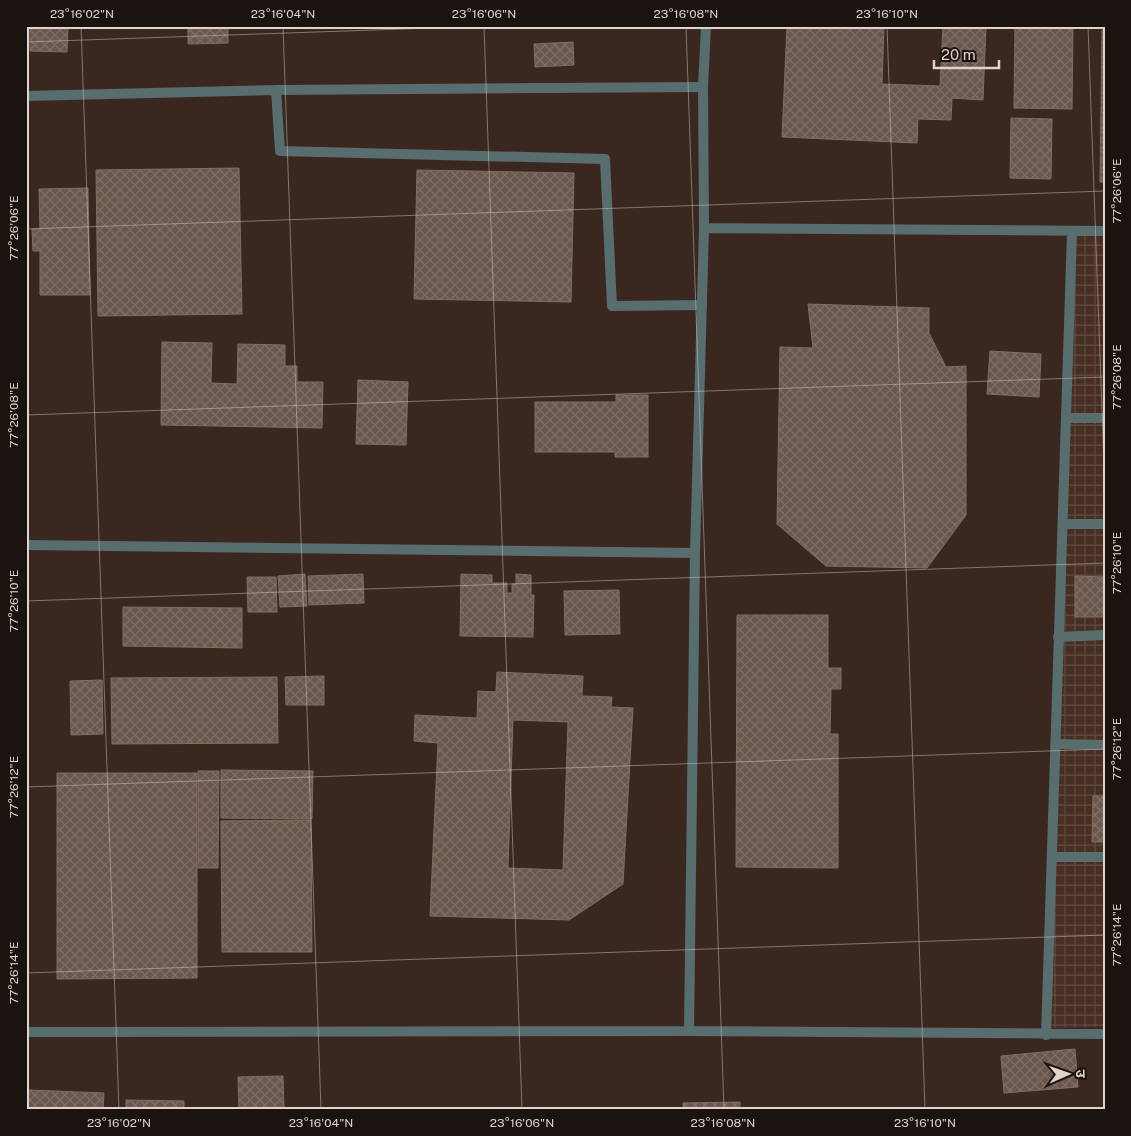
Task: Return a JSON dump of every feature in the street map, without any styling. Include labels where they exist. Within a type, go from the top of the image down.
[{"type":"street","points":[[689,1031],[695,553],[704,228],[703,87],[706,26]]},
{"type":"street","points":[[26,96],[276,90],[703,87]]},
{"type":"street","points":[[276,90],[280,151],[605,159],[612,306],[702,305]]},
{"type":"street","points":[[704,228],[1105,231]]},
{"type":"street","points":[[1046,1035],[1057,744],[1058,637],[1072,232]]},
{"type":"street","points":[[1066,418],[1105,418]]},
{"type":"street","points":[[1063,524],[1105,524]]},
{"type":"street","points":[[26,545],[695,553]]},
{"type":"street","points":[[1058,637],[1105,635]]},
{"type":"street","points":[[1057,744],[1105,745]]},
{"type":"street","points":[[1052,856],[1105,857]]},
{"type":"street","points":[[26,1032],[689,1031],[1105,1034]]},
{"type":"shaded area","points":[[1105,231],[1105,1027],[1043,1028],[1072,232]]},
{"type":"building","points":[[30,26],[68,26],[67,52],[30,51]]},
{"type":"building","points":[[188,26],[228,26],[228,43],[188,44]]},
{"type":"building","points":[[787,26],[884,26],[882,84],[940,86],[943,26],[986,26],[983,100],[952,98],[951,120],[918,119],[917,143],[782,137]]},
{"type":"building","points":[[1015,26],[1073,26],[1072,109],[1014,108]]},
{"type":"building","points":[[1102,30],[1105,30],[1105,182],[1100,182]]},
{"type":"building","points":[[573,42],[574,65],[535,67],[534,44]]},
{"type":"building","points":[[1011,118],[1052,119],[1051,179],[1010,178]]},
{"type":"building","points":[[239,168],[242,314],[98,316],[96,170]]},
{"type":"building","points":[[417,170],[574,173],[571,302],[414,299]]},
{"type":"building","points":[[88,188],[90,295],[40,295],[40,251],[33,251],[32,229],[40,229],[39,189]]},
{"type":"building","points":[[808,304],[929,308],[929,333],[946,367],[966,366],[966,515],[927,568],[826,566],[777,524],[780,347],[813,348]]},
{"type":"building","points":[[162,342],[212,343],[211,383],[237,384],[238,344],[285,345],[285,366],[297,366],[297,382],[323,382],[322,428],[161,425]]},
{"type":"building","points":[[990,351],[1041,354],[1039,397],[987,394]]},
{"type":"building","points":[[358,380],[408,382],[406,445],[356,444]]},
{"type":"building","points":[[616,395],[648,395],[648,457],[615,457],[615,452],[535,452],[535,402],[616,402]]},
{"type":"building","points":[[305,574],[307,606],[280,607],[278,576]]},
{"type":"building","points":[[363,574],[364,603],[309,605],[308,576]]},
{"type":"building","points":[[461,574],[492,575],[492,583],[507,583],[507,593],[512,593],[512,584],[516,584],[516,574],[531,575],[531,595],[534,595],[533,637],[460,636]]},
{"type":"building","points":[[1075,576],[1105,577],[1105,617],[1075,617]]},
{"type":"building","points":[[247,577],[276,577],[277,612],[248,612]]},
{"type":"building","points":[[619,590],[620,634],[565,635],[564,591]]},
{"type":"building","points":[[123,607],[242,608],[242,648],[123,646]]},
{"type":"building","points":[[737,615],[828,615],[828,668],[841,668],[841,689],[831,689],[830,734],[838,734],[838,868],[736,867]]},
{"type":"building","points":[[497,672],[583,676],[582,696],[612,697],[611,707],[633,708],[623,884],[569,920],[430,916],[438,743],[414,741],[415,715],[477,718],[478,691],[496,692]],"holes":[[[513,720],[568,722],[563,870],[508,868]]]},
{"type":"building","points":[[324,676],[324,705],[286,705],[285,677]]},
{"type":"building","points":[[277,677],[278,743],[112,744],[111,678]]},
{"type":"building","points":[[102,680],[103,734],[71,735],[70,681]]},
{"type":"building","points":[[221,770],[313,771],[312,819],[221,818]]},
{"type":"building","points":[[198,771],[219,771],[218,868],[198,868]]},
{"type":"building","points":[[57,773],[197,773],[197,978],[57,979]]},
{"type":"building","points":[[1093,796],[1105,796],[1105,842],[1092,842]]},
{"type":"building","points":[[311,820],[312,952],[222,952],[221,821]]},
{"type":"building","points":[[1075,1049],[1078,1087],[1004,1093],[1001,1056]]},
{"type":"building","points":[[283,1076],[284,1108],[239,1108],[238,1077]]},
{"type":"building","points":[[29,1090],[104,1093],[103,1110],[28,1110]]},
{"type":"building","points":[[126,1100],[184,1101],[184,1110],[126,1110]]},
{"type":"building","points":[[740,1102],[740,1110],[683,1110],[683,1103]]}]
